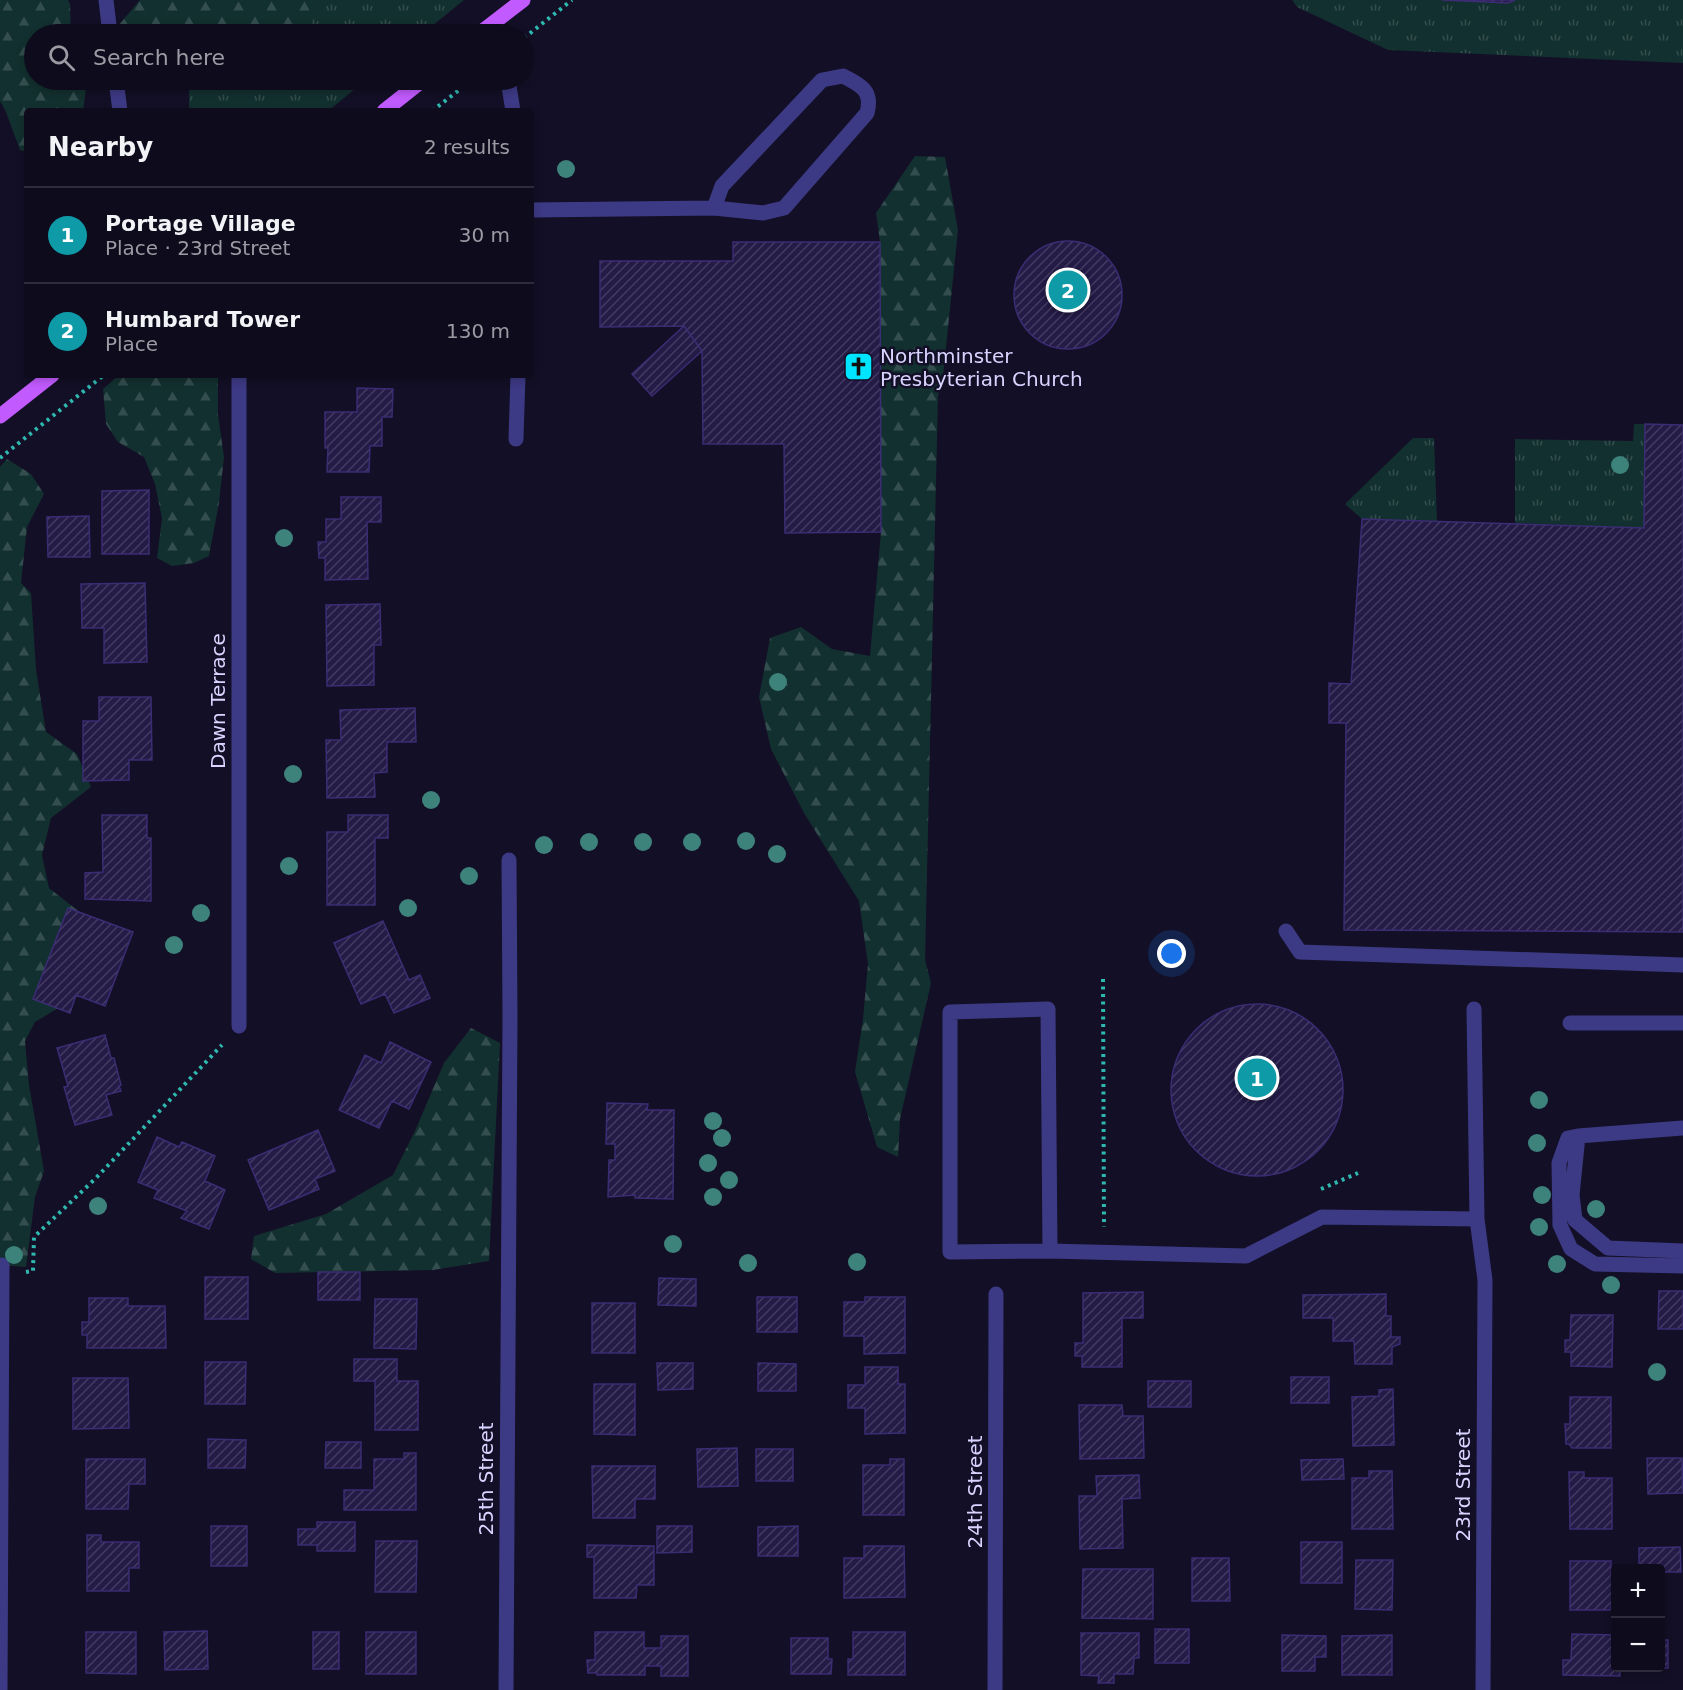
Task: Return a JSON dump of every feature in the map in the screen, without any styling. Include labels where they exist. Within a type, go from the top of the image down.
[{"type":"main road","points":[[494,24],[523,0]]},
{"type":"main road","points":[[388,108],[410,90]]},
{"type":"main road","points":[[0,416],[48,378]]},
{"type":"street","points":[[106,0],[109,24]]},
{"type":"street","points":[[534,210],[714,208],[763,213],[784,208],[867,113],[870,103],[867,93],[858,83],[843,75],[822,80],[722,186],[714,208]]},
{"type":"street","points":[[117,90],[120,108]]},
{"type":"street","points":[[510,90],[513,108]]},
{"type":"street","name":"Dawn Terrace","points":[[239,378],[239,1026]]},
{"type":"street","points":[[516,439],[518,378]]},
{"type":"street","name":"25th Street","points":[[506,1690],[509,860]]},
{"type":"street","points":[[1286,931],[1300,952],[1683,965]]},
{"type":"street","points":[[1050,1251],[1048,1009],[950,1012],[950,1252],[1050,1251],[1246,1256],[1322,1217],[1477,1219]]},
{"type":"street","name":"23rd Street","points":[[1473,1009],[1477,1219],[1485,1280],[1484,1690]]},
{"type":"street","points":[[1570,1023],[1683,1023]]},
{"type":"street","points":[[1683,1128],[1568,1138],[1559,1163],[1560,1225],[1571,1249],[1595,1264],[1683,1266]]},
{"type":"street","points":[[1578,1136],[1572,1195],[1575,1220],[1608,1248],[1683,1251]]},
{"type":"street","points":[[0,1690],[2,1269]]},
{"type":"street","name":"24th Street","points":[[995,1690],[996,1294]]},
{"type":"path","points":[[534,30],[572,0]]},
{"type":"path","points":[[436,108],[459,90]]},
{"type":"path","points":[[0,458],[100,378]]},
{"type":"path","points":[[1103,979],[1104,1227],[1116,1227]]},
{"type":"path","points":[[2,1269],[33,1271],[34,1237],[96,1178],[239,1026]]},
{"type":"path","points":[[1319,1190],[1358,1173]]},
{"type":"green space","points":[[0,0],[68,0],[71,24],[24,24],[24,90],[86,90],[83,108],[24,108],[24,151],[20,150],[0,101]]},
{"type":"green space","points":[[140,0],[311,0],[313,15],[312,24],[120,24]]},
{"type":"green space","points":[[290,0],[464,0],[434,24],[219,24]]},
{"type":"green space","points":[[1292,0],[1442,0],[1508,3],[1515,0],[1683,0],[1683,63],[1388,50],[1297,7]]},
{"type":"green space","points":[[189,90],[354,90],[332,108],[189,108]]},
{"type":"green space","points":[[915,156],[945,157],[958,230],[943,377],[938,396],[925,960],[931,983],[900,1119],[898,1157],[877,1147],[855,1072],[868,964],[859,901],[804,813],[771,749],[759,697],[770,638],[801,627],[832,649],[870,656],[881,532],[880,242],[876,213]]},
{"type":"green space","points":[[116,378],[218,378],[218,415],[224,457],[219,503],[209,556],[194,563],[172,566],[157,558],[162,518],[155,484],[144,457],[118,442],[106,424],[103,389]]},
{"type":"green space","points":[[1634,424],[1645,424],[1644,528],[1515,523],[1515,439],[1633,441]]},
{"type":"green space","points":[[1413,438],[1434,438],[1437,521],[1362,519],[1345,504]]},
{"type":"green space","points":[[7,459],[31,474],[44,494],[27,527],[21,583],[31,593],[36,670],[46,732],[77,754],[91,787],[51,818],[42,855],[49,888],[86,917],[73,999],[35,1022],[25,1041],[29,1085],[44,1171],[35,1197],[26,1267],[0,1265],[0,467]]},
{"type":"green space","points":[[471,1028],[500,1043],[489,1261],[433,1270],[275,1273],[251,1259],[254,1236],[326,1214],[393,1175],[444,1063]]},
{"type":"building","points":[[1442,0],[1515,0],[1508,3]]},
{"type":"building","points":[[1068,241],[1078,242],[1098,250],[1106,257],[1113,265],[1121,285],[1121,305],[1113,325],[1106,333],[1098,340],[1078,348],[1068,349],[1058,348],[1038,340],[1030,333],[1023,325],[1015,305],[1014,295],[1015,285],[1023,265],[1030,257],[1038,250],[1058,242]]},
{"type":"building","points":[[733,242],[880,242],[881,532],[785,533],[784,444],[703,444],[702,351],[684,326],[600,327],[600,261],[733,261]]},
{"type":"building","points":[[684,326],[702,351],[652,396],[632,374]]},
{"type":"building","points":[[357,388],[393,389],[392,417],[382,417],[382,446],[370,446],[369,472],[327,472],[325,412],[357,412]]},
{"type":"building","points":[[1645,424],[1683,425],[1683,932],[1344,930],[1346,723],[1329,723],[1329,683],[1351,684],[1362,519],[1644,528]]},
{"type":"building","points":[[149,490],[149,554],[102,554],[102,491]]},
{"type":"building","points":[[341,497],[381,497],[381,522],[367,522],[368,579],[325,580],[325,558],[319,558],[318,542],[326,542],[326,519],[341,519]]},
{"type":"building","points":[[89,516],[90,557],[48,557],[47,517]]},
{"type":"building","points":[[145,583],[147,662],[104,663],[104,628],[82,628],[81,584]]},
{"type":"building","points":[[380,604],[381,645],[374,645],[374,685],[327,686],[326,605]]},
{"type":"building","points":[[99,697],[151,697],[152,760],[129,760],[129,780],[83,781],[83,721],[99,721]]},
{"type":"building","points":[[415,708],[416,742],[387,742],[387,772],[374,773],[375,797],[327,798],[326,740],[341,740],[340,710]]},
{"type":"building","points":[[102,815],[147,815],[147,838],[151,838],[151,901],[85,899],[85,873],[103,872]]},
{"type":"building","points":[[348,815],[388,815],[388,838],[375,838],[375,905],[327,905],[327,832],[348,832]]},
{"type":"building","points":[[68,908],[133,932],[105,1006],[76,995],[70,1013],[33,999]]},
{"type":"building","points":[[383,921],[409,980],[420,975],[430,998],[394,1013],[385,994],[361,1004],[334,943]]},
{"type":"building","points":[[1257,1004],[1290,1010],[1305,1018],[1318,1029],[1329,1042],[1337,1057],[1343,1090],[1337,1123],[1329,1138],[1318,1151],[1305,1162],[1290,1170],[1257,1176],[1224,1170],[1209,1162],[1196,1151],[1185,1138],[1177,1123],[1171,1090],[1177,1057],[1185,1042],[1196,1029],[1209,1018],[1224,1010]]},
{"type":"building","points":[[105,1035],[111,1058],[114,1058],[121,1091],[106,1095],[112,1115],[75,1125],[64,1087],[68,1086],[57,1048]]},
{"type":"building","points":[[390,1042],[431,1062],[409,1109],[392,1101],[379,1128],[339,1110],[365,1055],[381,1063]]},
{"type":"building","points":[[607,1103],[648,1104],[647,1110],[674,1110],[673,1199],[635,1198],[635,1195],[608,1197],[609,1160],[615,1160],[615,1144],[606,1144]]},
{"type":"building","points":[[318,1130],[335,1171],[315,1179],[319,1189],[269,1210],[248,1160]]},
{"type":"building","points":[[157,1137],[179,1147],[182,1142],[215,1156],[205,1181],[225,1190],[209,1229],[181,1218],[187,1211],[154,1198],[158,1190],[138,1182]]},
{"type":"building","points":[[318,1272],[360,1272],[360,1300],[318,1300]]},
{"type":"building","points":[[205,1277],[248,1277],[248,1319],[205,1319]]},
{"type":"building","points":[[659,1278],[696,1279],[696,1306],[658,1305]]},
{"type":"building","points":[[1659,1291],[1683,1291],[1683,1329],[1658,1329]]},
{"type":"building","points":[[1143,1292],[1143,1318],[1122,1318],[1122,1367],[1082,1367],[1082,1356],[1075,1356],[1075,1343],[1083,1343],[1083,1293]]},
{"type":"building","points":[[1386,1294],[1386,1316],[1391,1316],[1391,1337],[1400,1337],[1400,1344],[1392,1347],[1392,1364],[1355,1364],[1354,1341],[1333,1341],[1333,1318],[1303,1318],[1303,1295]]},
{"type":"building","points":[[757,1297],[797,1297],[797,1332],[757,1332]]},
{"type":"building","points":[[865,1297],[905,1297],[905,1353],[864,1354],[864,1336],[844,1336],[844,1302],[865,1302]]},
{"type":"building","points":[[89,1298],[128,1298],[128,1306],[165,1306],[166,1348],[87,1348],[87,1335],[82,1335],[82,1322],[89,1322]]},
{"type":"building","points":[[375,1299],[417,1299],[416,1349],[374,1348]]},
{"type":"building","points":[[592,1303],[635,1303],[635,1353],[592,1353]]},
{"type":"building","points":[[1571,1315],[1613,1315],[1612,1367],[1571,1366],[1571,1352],[1565,1352],[1565,1340],[1570,1340]]},
{"type":"building","points":[[354,1359],[397,1359],[397,1381],[418,1381],[418,1430],[375,1430],[375,1381],[354,1381]]},
{"type":"building","points":[[205,1362],[246,1362],[245,1404],[205,1404]]},
{"type":"building","points":[[657,1363],[693,1363],[693,1389],[658,1390]]},
{"type":"building","points":[[758,1363],[796,1364],[796,1391],[758,1391]]},
{"type":"building","points":[[865,1367],[898,1367],[898,1384],[905,1384],[905,1433],[865,1434],[865,1408],[848,1408],[848,1385],[865,1385]]},
{"type":"building","points":[[1291,1377],[1329,1377],[1329,1403],[1291,1403]]},
{"type":"building","points":[[73,1378],[128,1378],[129,1428],[73,1429]]},
{"type":"building","points":[[1148,1381],[1191,1381],[1191,1407],[1148,1407]]},
{"type":"building","points":[[594,1384],[635,1384],[635,1435],[594,1434]]},
{"type":"building","points":[[1393,1389],[1394,1445],[1353,1446],[1352,1397],[1379,1396],[1379,1390]]},
{"type":"building","points":[[1570,1397],[1611,1397],[1611,1448],[1572,1448],[1566,1444],[1565,1424],[1570,1424]]},
{"type":"building","points":[[1079,1405],[1122,1405],[1123,1416],[1143,1416],[1144,1458],[1080,1459]]},
{"type":"building","points":[[208,1439],[246,1440],[245,1468],[208,1468]]},
{"type":"building","points":[[326,1442],[361,1442],[361,1468],[325,1468]]},
{"type":"building","points":[[737,1448],[738,1486],[698,1487],[697,1449]]},
{"type":"building","points":[[756,1449],[793,1449],[793,1481],[756,1481]]},
{"type":"building","points":[[404,1453],[416,1453],[416,1510],[344,1510],[344,1490],[374,1490],[374,1459],[404,1459]]},
{"type":"building","points":[[1647,1458],[1682,1458],[1683,1493],[1648,1494]]},
{"type":"building","points":[[86,1459],[145,1459],[145,1484],[129,1484],[128,1509],[86,1509]]},
{"type":"building","points":[[890,1459],[904,1459],[904,1515],[863,1515],[863,1465],[890,1465]]},
{"type":"building","points":[[1343,1459],[1344,1479],[1302,1480],[1301,1460]]},
{"type":"building","points":[[592,1466],[655,1466],[655,1499],[635,1499],[635,1518],[593,1518]]},
{"type":"building","points":[[1369,1471],[1392,1471],[1393,1529],[1352,1529],[1352,1478],[1369,1478]]},
{"type":"building","points":[[1569,1472],[1584,1472],[1584,1478],[1612,1478],[1612,1529],[1570,1529]]},
{"type":"building","points":[[1139,1475],[1140,1498],[1122,1499],[1123,1548],[1080,1549],[1079,1496],[1097,1496],[1096,1476]]},
{"type":"building","points":[[317,1522],[355,1522],[355,1551],[317,1551],[317,1545],[298,1545],[298,1529],[317,1529]]},
{"type":"building","points":[[211,1526],[247,1526],[247,1566],[211,1566]]},
{"type":"building","points":[[657,1526],[692,1526],[692,1552],[657,1553]]},
{"type":"building","points":[[798,1526],[798,1556],[758,1556],[758,1527]]},
{"type":"building","points":[[87,1535],[101,1535],[101,1542],[139,1542],[139,1568],[129,1568],[129,1591],[87,1591]]},
{"type":"building","points":[[376,1541],[417,1541],[416,1592],[375,1592]]},
{"type":"building","points":[[1301,1542],[1342,1542],[1342,1583],[1301,1583]]},
{"type":"building","points":[[587,1545],[654,1546],[654,1585],[637,1585],[636,1598],[594,1598],[594,1557],[587,1557]]},
{"type":"building","points":[[864,1546],[904,1546],[905,1597],[844,1598],[844,1558],[864,1558]]},
{"type":"building","points":[[1680,1547],[1681,1572],[1665,1572],[1665,1564],[1639,1564],[1639,1548]]},
{"type":"building","points":[[1192,1558],[1229,1558],[1230,1601],[1192,1601]]},
{"type":"building","points":[[1356,1560],[1393,1560],[1392,1610],[1355,1609]]},
{"type":"building","points":[[1570,1561],[1611,1561],[1611,1610],[1570,1610]]},
{"type":"building","points":[[1083,1569],[1153,1569],[1153,1619],[1082,1618]]},
{"type":"building","points":[[1155,1629],[1189,1629],[1189,1663],[1155,1663]]},
{"type":"building","points":[[207,1631],[208,1669],[165,1670],[164,1632]]},
{"type":"building","points":[[86,1632],[136,1632],[136,1674],[86,1673]]},
{"type":"building","points":[[313,1632],[339,1632],[339,1669],[313,1669]]},
{"type":"building","points":[[366,1632],[416,1632],[416,1674],[366,1674]]},
{"type":"building","points":[[595,1632],[644,1632],[644,1648],[661,1648],[661,1636],[688,1636],[688,1676],[661,1676],[661,1666],[645,1666],[645,1675],[588,1673],[587,1660],[595,1660]]},
{"type":"building","points":[[853,1632],[905,1632],[905,1675],[848,1675],[848,1659],[853,1659]]},
{"type":"building","points":[[1081,1633],[1139,1633],[1139,1658],[1134,1658],[1133,1674],[1114,1674],[1114,1683],[1098,1683],[1099,1676],[1081,1675]]},
{"type":"building","points":[[1572,1634],[1611,1635],[1611,1672],[1620,1672],[1620,1676],[1563,1675],[1563,1660],[1571,1660]]},
{"type":"building","points":[[1282,1635],[1326,1636],[1326,1657],[1315,1657],[1315,1671],[1282,1671]]},
{"type":"building","points":[[1392,1635],[1392,1675],[1342,1675],[1342,1636]]},
{"type":"building","points":[[791,1638],[828,1638],[828,1659],[832,1659],[831,1674],[791,1674]]},
{"type":"building","points":[[1665,1640],[1668,1640],[1668,1668],[1665,1668]]},
{"type":"place","name":"Humbard Tower","points":[[1068,290]]},
{"type":"place","name":"Northminster Presbyterian Church","points":[[859,367]]},
{"type":"place","name":"Portage Village","points":[[1257,1078]]}]
